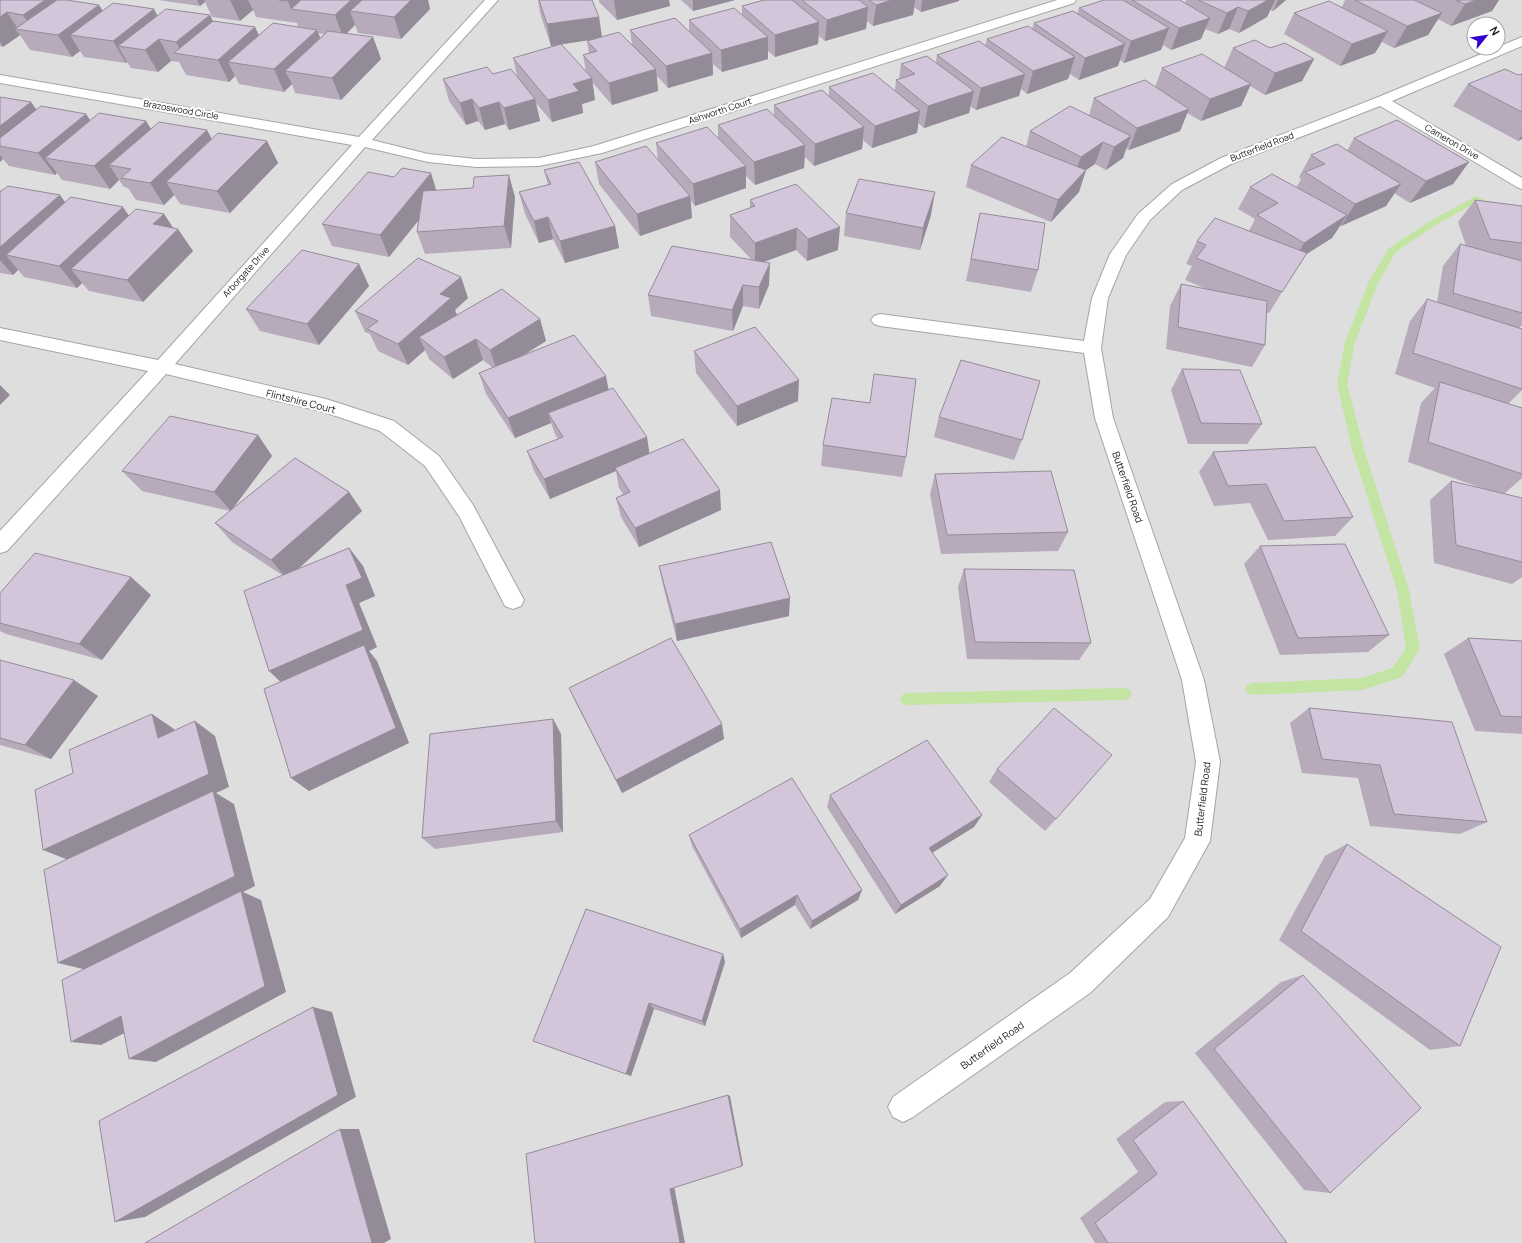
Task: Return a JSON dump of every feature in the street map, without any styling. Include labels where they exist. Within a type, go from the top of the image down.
[{"type":"street","name":"Arborgate Drive","points":[[0,545],[162,367],[362,142],[492,0]]},
{"type":"street","name":"Ashworth Court","points":[[362,142],[428,158],[476,162],[539,162],[597,150],[1070,0]]},
{"type":"street","name":"Butterfield Road","points":[[903,1107],[1080,983],[1158,908],[1197,841],[1208,762],[1193,680],[1104,418],[1092,348],[1100,298],[1118,254],[1144,217],[1177,187],[1226,161],[1381,101],[1522,41]]},
{"type":"street","name":"Brazoswood Circle","points":[[0,79],[362,142]]},
{"type":"street","name":"Cameron Drive","points":[[1381,101],[1522,184]]},
{"type":"street","points":[[880,320],[1092,348]]},
{"type":"street","name":"Flintshire Court","points":[[0,334],[162,367],[326,406],[387,426],[432,461],[466,511],[513,600]]},
{"type":"shaded area","points":[[0,0],[1522,0],[1522,1243],[0,1243]]},
{"type":"building","points":[[0,0],[45,0],[23,15],[7,12],[0,17]]},
{"type":"building","points":[[57,0],[99,5],[58,35],[15,29]]},
{"type":"building","points":[[301,0],[351,0],[335,15],[291,9]]},
{"type":"building","points":[[362,0],[411,0],[394,17],[350,11]]},
{"type":"building","points":[[539,0],[592,0],[599,17],[547,24]]},
{"type":"building","points":[[764,0],[792,0],[819,22],[775,35],[742,6]]},
{"type":"building","points":[[802,0],[859,0],[868,7],[827,20]]},
{"type":"building","points":[[869,0],[892,0],[876,5]]},
{"type":"building","points":[[1104,0],[1123,0],[1169,28],[1131,41],[1079,8]]},
{"type":"building","points":[[1132,0],[1180,0],[1210,18],[1179,28]]},
{"type":"building","points":[[1198,0],[1268,0],[1248,11],[1238,7],[1227,13]]},
{"type":"building","points":[[1355,0],[1414,0],[1442,13],[1407,26]]},
{"type":"building","points":[[1456,0],[1476,0],[1465,4]]},
{"type":"building","points":[[1329,1],[1388,31],[1352,44],[1294,13]]},
{"type":"building","points":[[113,3],[154,9],[113,41],[70,35]]},
{"type":"building","points":[[734,8],[768,37],[721,50],[689,20]]},
{"type":"building","points":[[166,9],[210,15],[176,42],[159,39],[145,50],[118,46]]},
{"type":"building","points":[[1073,11],[1125,44],[1085,58],[1034,23]]},
{"type":"building","points":[[675,18],[712,53],[666,66],[630,30]]},
{"type":"building","points":[[213,21],[255,27],[218,60],[174,53]]},
{"type":"building","points":[[273,23],[317,30],[274,69],[228,62]]},
{"type":"building","points":[[1028,26],[1075,57],[1033,71],[987,39]]},
{"type":"building","points":[[328,31],[373,37],[332,78],[285,71]]},
{"type":"building","points":[[619,32],[656,69],[609,83],[583,55],[597,51],[587,41]]},
{"type":"building","points":[[1255,40],[1270,48],[1285,43],[1314,59],[1275,73],[1233,48]]},
{"type":"building","points":[[979,41],[1025,74],[981,88],[937,55]]},
{"type":"building","points":[[561,44],[592,78],[573,84],[579,91],[548,100],[513,58]]},
{"type":"building","points":[[1202,54],[1251,84],[1210,99],[1162,68]]},
{"type":"building","points":[[927,56],[974,91],[928,106],[896,80],[915,74],[901,64]]},
{"type":"building","points":[[487,67],[493,74],[511,69],[535,99],[504,108],[499,102],[479,108],[472,99],[460,103],[443,79]]},
{"type":"building","points":[[1505,69],[1518,75],[1522,74],[1522,112],[1468,84]]},
{"type":"building","points":[[873,73],[920,111],[875,126],[829,87]]},
{"type":"building","points":[[1145,80],[1189,109],[1137,128],[1094,98]]},
{"type":"building","points":[[822,90],[864,127],[815,144],[774,105]]},
{"type":"building","points":[[0,97],[31,102],[0,126]]},
{"type":"building","points":[[41,106],[86,114],[38,153],[0,146],[0,138]]},
{"type":"building","points":[[1070,106],[1131,136],[1114,147],[1103,142],[1081,157],[1030,131]]},
{"type":"building","points":[[767,109],[805,145],[754,162],[718,125]]},
{"type":"building","points":[[99,113],[146,121],[94,166],[45,158]]},
{"type":"building","points":[[1397,120],[1469,162],[1426,181],[1354,138]]},
{"type":"building","points":[[159,122],[207,130],[150,183],[121,178],[131,169],[109,165]]},
{"type":"building","points":[[707,127],[746,166],[693,184],[656,143]]},
{"type":"building","points":[[218,133],[267,141],[217,191],[166,182]]},
{"type":"building","points":[[1002,137],[1086,170],[1058,200],[971,165]]},
{"type":"building","points":[[1337,144],[1401,184],[1355,204],[1305,172],[1325,164],[1311,155]]},
{"type":"building","points":[[646,146],[690,196],[637,214],[595,162]]},
{"type":"building","points":[[579,162],[615,226],[560,241],[548,217],[534,221],[519,192],[551,184],[544,170]]},
{"type":"building","points":[[402,168],[431,173],[380,235],[322,224],[368,172],[394,177]]},
{"type":"building","points":[[1272,174],[1347,215],[1304,243],[1257,215],[1278,203],[1250,187]]},
{"type":"building","points":[[509,175],[504,226],[417,232],[423,191],[473,188],[474,177]]},
{"type":"building","points":[[859,179],[935,192],[923,228],[846,213]]},
{"type":"building","points":[[796,184],[840,227],[808,239],[797,228],[755,243],[730,215],[755,206],[750,200]]},
{"type":"building","points":[[8,186],[60,195],[0,247],[0,192]]},
{"type":"building","points":[[71,197],[123,207],[59,266],[6,255]]},
{"type":"building","points":[[1475,200],[1522,206],[1522,243],[1490,239]]},
{"type":"building","points":[[136,209],[164,214],[153,224],[178,229],[127,280],[71,269]]},
{"type":"building","points":[[980,213],[1045,223],[1038,270],[971,259]]},
{"type":"building","points":[[1215,218],[1307,253],[1282,292],[1196,258],[1206,245],[1197,241]]},
{"type":"building","points":[[1460,244],[1522,261],[1522,313],[1453,293]]},
{"type":"building","points":[[672,246],[770,263],[759,287],[743,285],[732,310],[648,295]]},
{"type":"building","points":[[302,250],[359,264],[307,324],[246,309]]},
{"type":"building","points":[[418,258],[461,277],[440,294],[451,298],[398,344],[367,329],[378,321],[355,311]]},
{"type":"building","points":[[1181,284],[1267,301],[1265,345],[1178,327]]},
{"type":"building","points":[[502,289],[540,319],[490,350],[476,339],[444,357],[419,337]]},
{"type":"building","points":[[1427,299],[1522,329],[1522,389],[1413,353]]},
{"type":"building","points":[[755,327],[799,380],[737,406],[694,351]]},
{"type":"building","points":[[574,335],[606,376],[508,418],[479,373]]},
{"type":"building","points":[[961,360],[1040,381],[1022,440],[939,417]]},
{"type":"building","points":[[1182,369],[1240,370],[1262,424],[1201,423]]},
{"type":"building","points":[[874,374],[916,379],[906,457],[823,445],[832,398],[870,403]]},
{"type":"building","points":[[1440,382],[1522,408],[1522,474],[1428,442]]},
{"type":"building","points":[[613,388],[647,437],[544,479],[527,451],[563,437],[548,413]]},
{"type":"building","points":[[170,416],[258,435],[214,492],[122,471]]},
{"type":"building","points":[[683,439],[720,490],[635,528],[616,498],[630,492],[615,468]]},
{"type":"building","points":[[1315,447],[1353,517],[1284,521],[1266,484],[1228,486],[1213,452]]},
{"type":"building","points":[[295,458],[349,492],[271,560],[215,523]]},
{"type":"building","points":[[1051,471],[1068,532],[947,535],[935,474]]},
{"type":"building","points":[[1451,481],[1522,498],[1522,562],[1456,545]]},
{"type":"building","points":[[771,542],[790,598],[675,624],[659,566]]},
{"type":"building","points":[[1345,544],[1389,635],[1298,638],[1260,546]]},
{"type":"building","points":[[349,548],[362,578],[346,585],[363,630],[269,671],[244,591]]},
{"type":"building","points":[[35,553],[131,577],[79,644],[0,623],[0,593]]},
{"type":"building","points":[[964,569],[1074,570],[1091,643],[975,642]]},
{"type":"building","points":[[671,638],[722,724],[616,780],[569,688]]},
{"type":"building","points":[[1468,638],[1522,641],[1522,717],[1501,716]]},
{"type":"building","points":[[364,645],[396,728],[291,778],[264,689]]},
{"type":"building","points":[[0,660],[74,680],[25,745],[0,738]]},
{"type":"building","points":[[1054,708],[1112,755],[1056,819],[997,769]]},
{"type":"building","points":[[1309,708],[1452,722],[1487,822],[1394,814],[1380,765],[1322,759]]},
{"type":"building","points":[[152,714],[158,738],[195,721],[209,774],[43,850],[35,790],[73,773],[69,750]]},
{"type":"building","points":[[553,719],[556,821],[422,838],[430,734]]},
{"type":"building","points":[[927,740],[982,815],[929,848],[948,875],[901,905],[830,795]]},
{"type":"building","points":[[792,778],[862,890],[812,921],[797,895],[740,929],[689,835]]},
{"type":"building","points":[[213,791],[235,876],[58,963],[44,870]]},
{"type":"building","points":[[1347,844],[1501,947],[1460,1046],[1301,931]]},
{"type":"building","points":[[241,891],[265,986],[129,1059],[121,1016],[71,1042],[62,980]]},
{"type":"building","points":[[586,909],[723,954],[702,1021],[649,1003],[626,1074],[533,1041]]},
{"type":"building","points":[[1303,975],[1421,1108],[1330,1193],[1214,1049]]},
{"type":"building","points":[[313,1007],[338,1095],[115,1222],[99,1121]]},
{"type":"building","points":[[728,1095],[742,1166],[670,1189],[680,1243],[535,1243],[526,1154]]},
{"type":"building","points":[[1183,1101],[1287,1243],[1108,1243],[1095,1223],[1157,1174],[1133,1140]]},
{"type":"building","points":[[340,1129],[372,1243],[145,1243]]},
{"type":"waterway","points":[[1252,689],[1362,684],[1397,673],[1413,649],[1403,590],[1358,449],[1342,384],[1350,342],[1374,281],[1392,250],[1433,223],[1476,199],[1491,205]]},
{"type":"waterway","points":[[907,699],[1125,694]]}]
